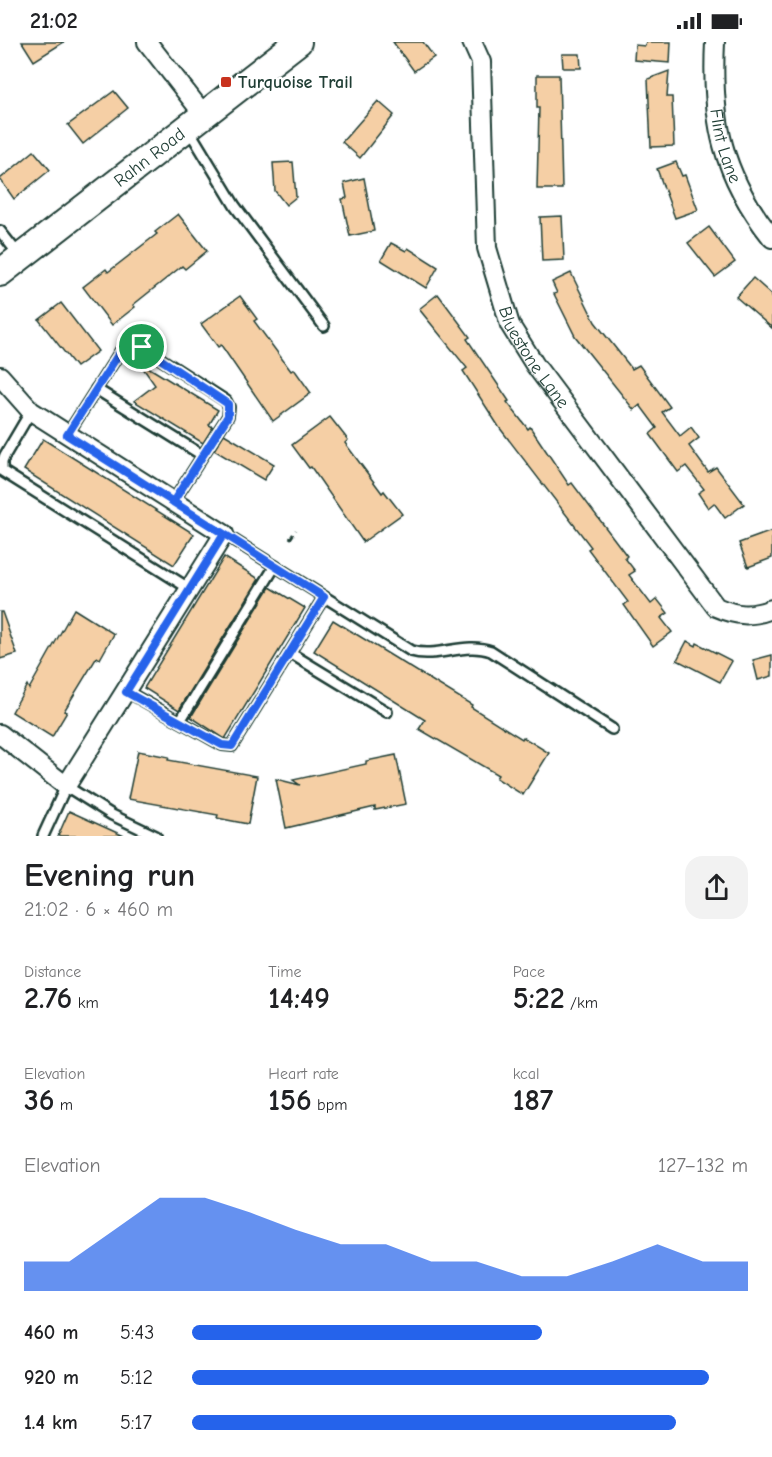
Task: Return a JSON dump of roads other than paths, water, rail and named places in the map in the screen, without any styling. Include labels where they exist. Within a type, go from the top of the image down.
[{"type":"street","points":[[147,42],[196,121]]},
{"type":"street","name":"Rahn Road","points":[[0,273],[298,42]]},
{"type":"street","name":"Bluestone Lane","points":[[472,42],[481,62],[488,248],[510,325],[535,365],[716,607],[735,615],[756,615],[772,609]]},
{"type":"street","name":"Flint Lane","points":[[715,42],[713,86],[719,136],[728,166],[739,190],[772,238]]},
{"type":"street","points":[[0,376],[31,411],[224,534],[66,786],[0,734]]},
{"type":"lane","points":[[196,121],[235,206],[324,326]]},
{"type":"lane","points":[[0,231],[21,257]]},
{"type":"lane","points":[[67,435],[127,342],[142,347],[228,404],[228,416],[173,502]]},
{"type":"lane","points":[[96,389],[202,456]]},
{"type":"lane","points":[[31,411],[2,462],[5,473],[190,589]]},
{"type":"lane","points":[[224,534],[417,653],[473,648],[491,651],[612,729]]},
{"type":"lane","points":[[180,721],[275,566]]},
{"type":"lane","points":[[126,692],[222,745],[232,746],[324,597]]},
{"type":"lane","points":[[290,653],[387,712]]},
{"type":"lane","points":[[43,836],[66,786],[102,809],[156,836]]},
{"type":"place","name":"Turquoise Trail","points":[[226,82]]}]
